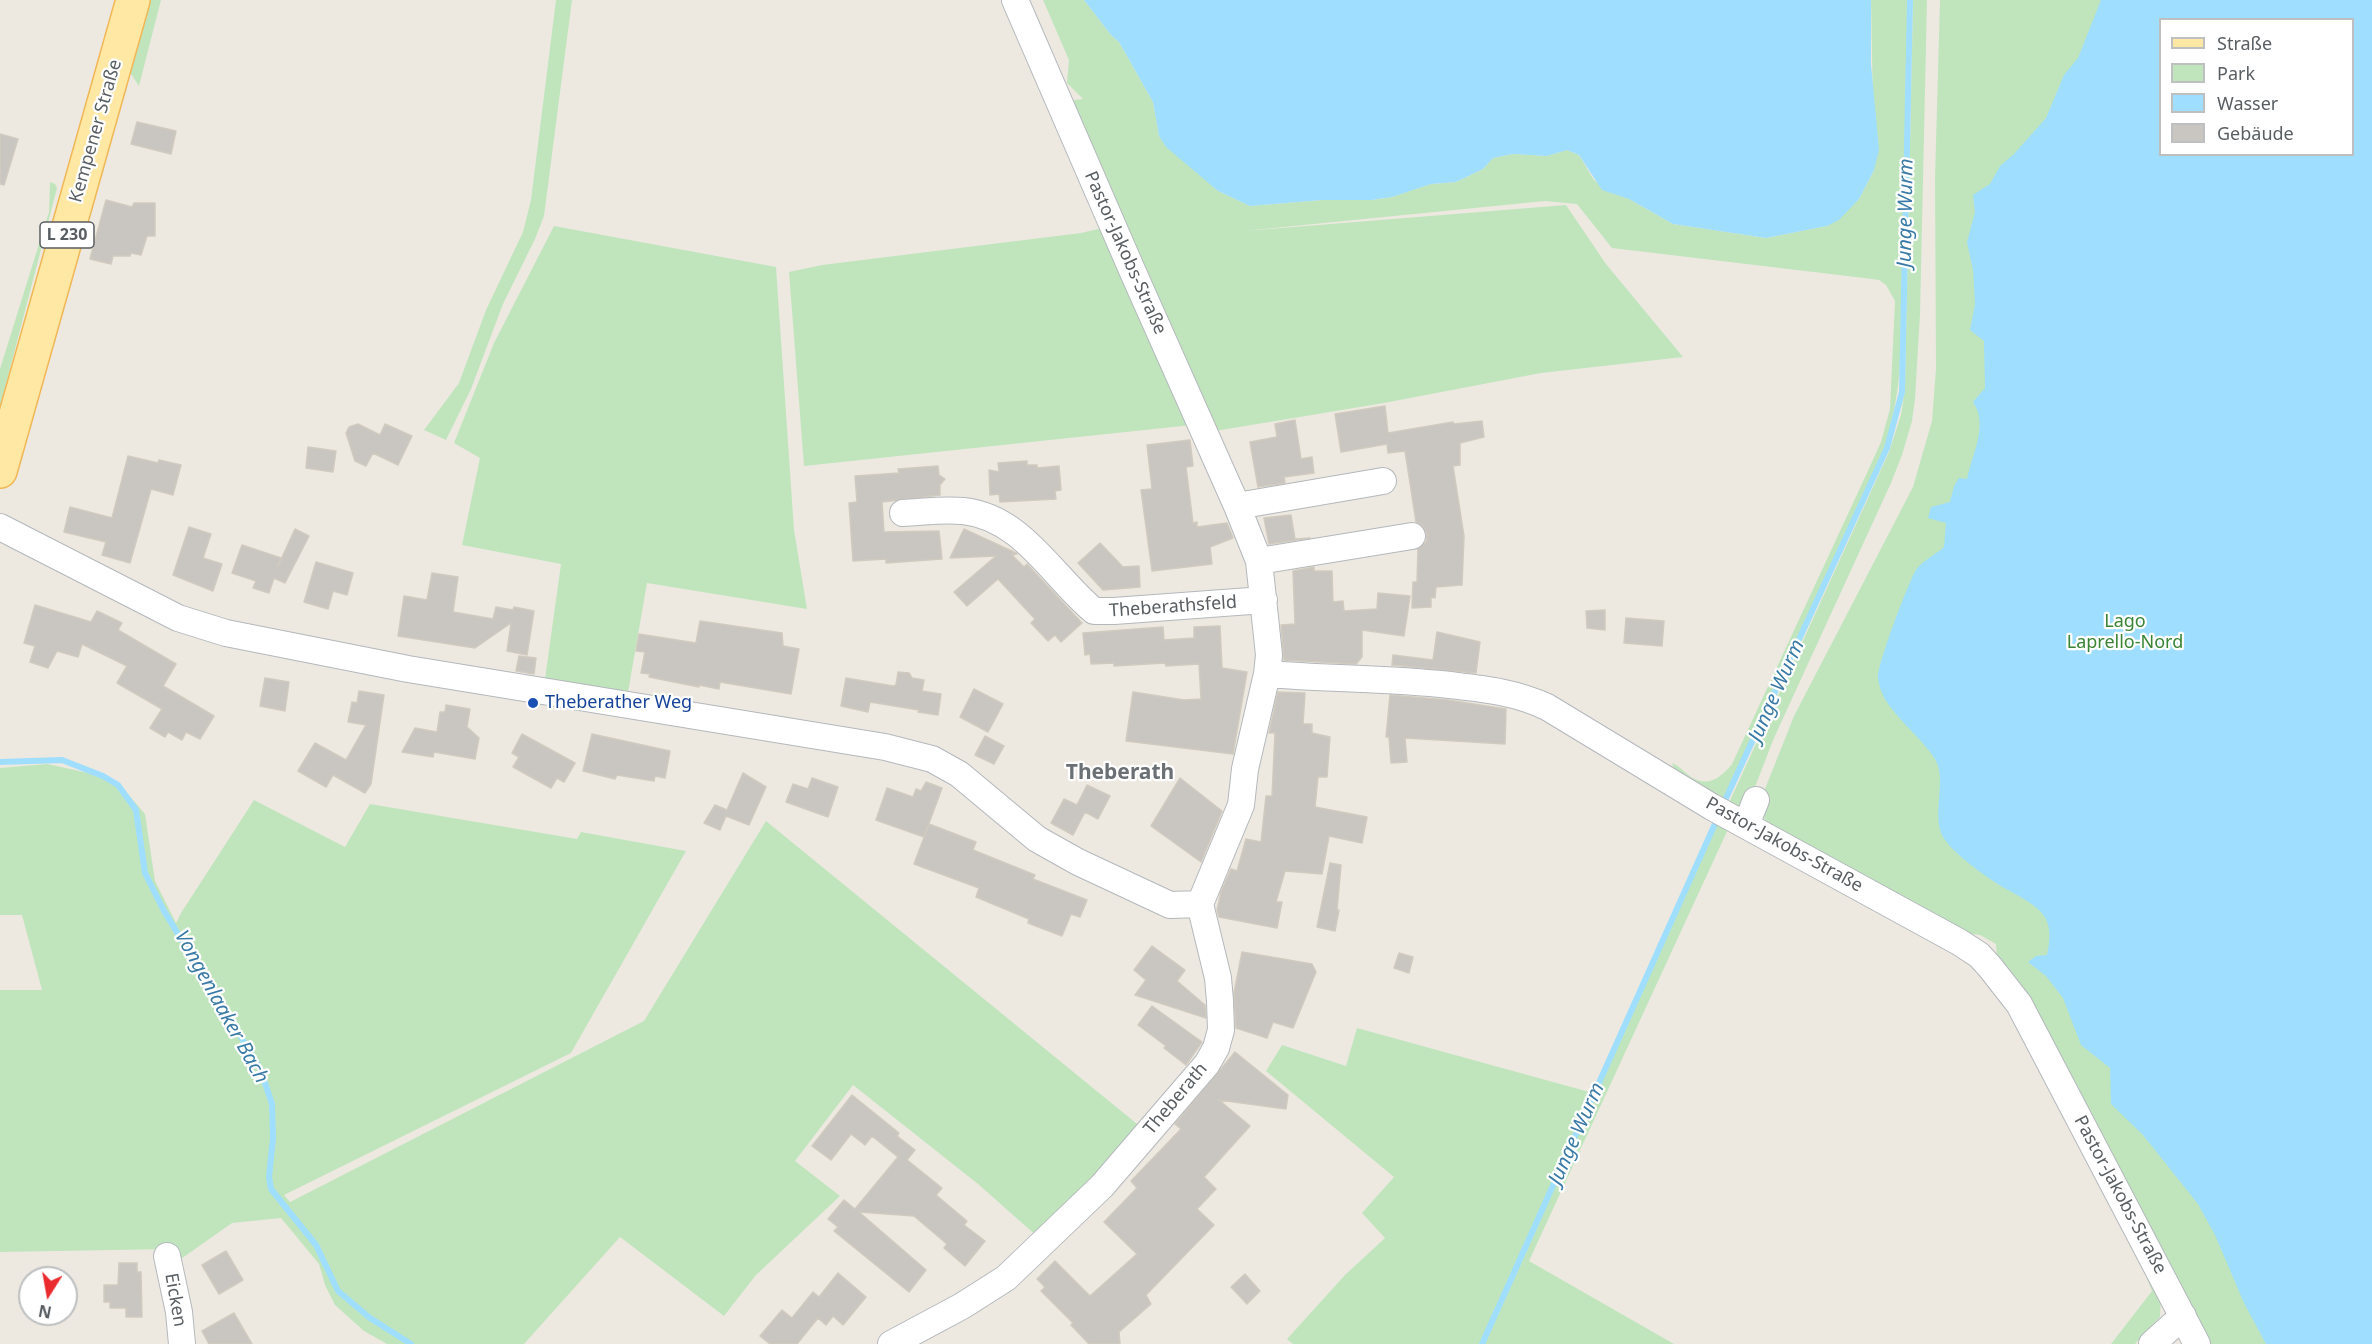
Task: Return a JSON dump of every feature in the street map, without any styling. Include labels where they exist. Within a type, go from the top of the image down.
[{"type":"main road","name":"Kempener Straße","points":[[0,471],[133,0]]},
{"type":"street","name":"Pastor-Jakobs-Straße","points":[[1015,0],[1238,506],[1259,561],[1269,655],[1267,674],[1388,679],[1509,692],[1547,707],[1730,817],[1959,942],[1979,956],[2019,1004],[2197,1344]]},
{"type":"street","points":[[1238,506],[1383,481]]},
{"type":"street","name":"Theberathsfeld","points":[[903,513],[963,511],[990,519],[1028,543],[1094,611],[1114,612],[1264,600]]},
{"type":"street","points":[[0,527],[178,618],[226,633],[408,669],[885,747],[919,755],[959,774],[1049,847],[1170,905],[1200,904],[1241,805],[1245,769],[1267,674]]},
{"type":"street","points":[[1259,561],[1412,536]]},
{"type":"street","points":[[1730,817],[1755,800]]},
{"type":"street","name":"Theberath","points":[[891,1344],[962,1306],[1006,1278],[1102,1186],[1207,1064],[1216,1048],[1221,1030],[1218,978],[1200,904]]},
{"type":"street","name":"Eicken","points":[[167,1256],[179,1312],[182,1344]]},
{"type":"street","points":[[2152,1344],[2183,1316]]},
{"type":"green space","points":[[147,0],[161,0],[139,86],[127,68]]},
{"type":"green space","points":[[556,0],[572,0],[544,216],[503,304],[471,389],[446,440],[424,430],[459,383],[486,310],[523,232],[531,200]]},
{"type":"green space","points":[[1043,0],[1084,0],[1119,42],[1153,102],[1159,136],[1218,191],[1250,206],[1392,197],[1431,184],[1456,182],[1483,169],[1493,158],[1513,154],[1547,156],[1567,150],[1579,155],[1594,180],[1612,193],[1629,199],[1673,224],[1766,238],[1827,226],[1859,199],[1874,170],[1871,0],[1908,0],[1901,350],[1898,389],[1891,424],[1884,449],[1722,801],[1676,776],[1672,763],[1691,777],[1703,781],[1714,780],[1732,764],[1881,442],[1890,409],[1895,301],[1886,285],[1879,280],[1612,248],[1577,204],[1545,201],[1244,231],[1566,205],[1606,264],[1683,357],[1541,373],[1384,403],[1209,432],[1065,101],[1083,99],[1067,83],[1069,60]]},
{"type":"green space","points":[[1913,0],[1927,0],[1920,315],[1912,421],[1891,483],[1774,738],[1746,810],[1728,805],[1889,452],[1901,415],[1905,388]]},
{"type":"green space","name":"Lago Laprello-Nord","points":[[1940,0],[2372,0],[2372,1344],[2206,1344],[1997,962],[1996,944],[1980,935],[1962,933],[1776,831],[1765,820],[1759,804],[1794,716],[1913,487],[1932,421],[1936,369],[1935,178]]},
{"type":"green space","points":[[50,182],[57,188],[0,407],[0,369],[49,212]]},
{"type":"green space","points":[[554,226],[776,267],[794,530],[807,609],[647,583],[627,698],[544,686],[561,564],[462,545],[480,458],[454,443],[494,343]]},
{"type":"green space","points":[[1107,227],[1192,425],[804,466],[789,272],[822,265],[1081,233]]},
{"type":"green space","points":[[47,764],[98,775],[122,787],[145,814],[155,881],[176,923],[254,800],[345,847],[370,804],[577,839],[581,832],[686,851],[571,1053],[284,1195],[290,1202],[644,1021],[766,821],[1142,1128],[1039,1238],[978,1184],[853,1085],[795,1161],[840,1196],[756,1275],[724,1316],[620,1237],[524,1344],[387,1344],[364,1331],[335,1305],[325,1285],[319,1264],[281,1218],[232,1223],[178,1261],[172,1249],[0,1252],[0,990],[42,990],[22,915],[0,915],[0,768]]},
{"type":"green space","points":[[1715,823],[1730,825],[1529,1261],[1674,1344],[1293,1344],[1287,1339],[1345,1275],[1385,1238],[1362,1213],[1394,1177],[1266,1071],[1282,1045],[1346,1066],[1357,1028],[1593,1093]]},
{"type":"green space","points":[[2137,1253],[2161,1293],[2160,1317],[2135,1344],[2111,1344],[2152,1291]]},
{"type":"water","points":[[1084,0],[1871,0],[1871,64],[1879,150],[1874,170],[1859,199],[1839,220],[1827,226],[1766,238],[1673,224],[1629,199],[1602,190],[1579,155],[1567,150],[1547,156],[1513,154],[1493,158],[1483,169],[1456,182],[1431,184],[1392,197],[1250,206],[1218,191],[1166,147],[1159,136],[1153,102],[1119,42]]},
{"type":"water","name":"Lago Laprello-Nord","points":[[2101,0],[2372,0],[2372,1344],[2266,1344],[2244,1303],[2215,1235],[2198,1204],[2143,1135],[2111,1104],[2110,1068],[2081,1045],[2063,998],[2046,976],[2028,962],[2036,956],[2047,955],[2049,930],[2043,914],[2029,902],[2000,886],[1972,866],[1954,850],[1942,835],[1938,817],[1940,776],[1935,759],[1890,707],[1879,682],[1879,669],[1883,656],[1912,578],[1922,563],[1944,547],[1946,523],[1928,518],[1931,507],[1950,502],[1954,486],[1959,478],[1967,479],[1978,440],[1980,420],[1973,402],[1985,388],[1984,341],[1970,330],[1975,304],[1973,270],[1967,242],[1975,212],[1973,195],[1990,184],[2000,166],[2014,154],[2046,118],[2064,75],[2078,58]]},
{"type":"building","points":[[137,122],[176,131],[171,154],[131,144]]},
{"type":"building","points":[[0,134],[18,139],[4,185],[0,184]]},
{"type":"building","points":[[106,200],[132,207],[134,203],[155,203],[155,236],[147,236],[141,255],[131,253],[130,256],[113,256],[111,264],[90,259]]},
{"type":"building","points":[[1385,406],[1388,433],[1453,422],[1454,424],[1482,421],[1484,437],[1460,443],[1460,465],[1453,466],[1464,536],[1462,585],[1436,587],[1435,598],[1431,597],[1431,607],[1412,608],[1413,582],[1417,582],[1418,549],[1426,542],[1427,534],[1423,526],[1416,522],[1405,451],[1388,453],[1387,444],[1341,452],[1335,414]]},
{"type":"building","points":[[1295,420],[1301,459],[1312,457],[1314,473],[1284,477],[1285,483],[1258,487],[1250,442],[1277,437],[1275,424]]},
{"type":"building","points":[[358,424],[380,435],[385,424],[412,436],[398,465],[373,453],[366,466],[355,461],[346,433],[349,427]]},
{"type":"building","points":[[1190,440],[1193,466],[1186,467],[1193,523],[1197,522],[1197,527],[1227,523],[1233,538],[1210,547],[1212,564],[1152,571],[1141,490],[1152,489],[1147,445]]},
{"type":"building","points":[[308,447],[336,451],[333,472],[306,468]]},
{"type":"building","points":[[128,456],[158,463],[159,460],[181,465],[173,495],[151,489],[130,563],[102,555],[106,542],[64,532],[70,507],[112,518]]},
{"type":"building","points":[[1027,461],[1027,465],[1037,465],[1037,468],[1059,466],[1061,490],[1055,491],[1056,499],[1000,502],[999,494],[990,495],[989,470],[999,472],[998,463]]},
{"type":"building","points":[[938,466],[939,475],[945,479],[940,485],[940,495],[882,502],[884,532],[939,531],[942,559],[886,563],[886,559],[853,561],[849,503],[857,502],[855,476],[899,473],[898,469]]},
{"type":"building","points":[[1291,515],[1295,539],[1310,538],[1269,544],[1264,518]]},
{"type":"building","points":[[189,527],[211,534],[203,558],[222,564],[213,591],[173,575]]},
{"type":"building","points":[[295,529],[309,536],[285,583],[274,578],[269,593],[253,588],[256,581],[232,573],[242,545],[281,558],[278,566]]},
{"type":"building","points":[[964,529],[1016,553],[1012,555],[1024,567],[1027,564],[1082,623],[1061,642],[1055,635],[1048,641],[1031,623],[1035,619],[998,579],[967,606],[954,592],[996,556],[950,558]]},
{"type":"building","points":[[1100,543],[1123,567],[1139,566],[1140,587],[1103,590],[1078,563]]},
{"type":"building","points":[[316,562],[353,573],[347,595],[333,591],[328,609],[304,602]]},
{"type":"building","points":[[1314,567],[1314,571],[1332,571],[1333,602],[1343,601],[1344,611],[1377,609],[1378,593],[1410,596],[1404,636],[1362,630],[1362,657],[1356,664],[1284,660],[1281,625],[1295,624],[1293,571]]},
{"type":"building","points":[[432,573],[458,577],[453,612],[493,619],[496,607],[513,610],[514,607],[534,611],[527,655],[507,651],[511,623],[475,648],[398,636],[404,596],[427,600]]},
{"type":"building","points":[[35,605],[91,622],[97,611],[122,623],[118,630],[176,664],[163,686],[214,716],[200,739],[186,732],[182,740],[168,732],[165,737],[150,728],[162,709],[117,683],[127,666],[82,644],[78,657],[57,651],[48,668],[30,662],[35,646],[24,643]]},
{"type":"building","points":[[1605,610],[1605,630],[1587,628],[1586,611]]},
{"type":"building","points":[[1626,618],[1664,621],[1662,646],[1624,643]]},
{"type":"building","points":[[700,621],[782,633],[783,646],[799,649],[791,694],[720,682],[719,689],[699,685],[699,687],[649,677],[650,674],[641,673],[645,652],[636,651],[639,634],[696,643]]},
{"type":"building","points":[[1220,626],[1222,668],[1247,672],[1233,754],[1126,741],[1133,692],[1184,700],[1201,699],[1199,664],[1114,666],[1114,663],[1091,664],[1090,654],[1085,655],[1083,633],[1163,627],[1164,640],[1194,638],[1194,627]]},
{"type":"building","points":[[1437,632],[1480,642],[1476,673],[1392,665],[1393,655],[1433,660]]},
{"type":"building","points":[[519,656],[536,658],[534,674],[516,671]]},
{"type":"building","points":[[898,672],[909,673],[912,678],[924,680],[922,691],[941,694],[938,715],[870,702],[868,712],[841,706],[846,678],[893,686],[896,685]]},
{"type":"building","points":[[265,678],[289,682],[285,711],[260,706]]},
{"type":"building","points":[[974,689],[1003,704],[988,732],[960,717]]},
{"type":"building","points":[[359,691],[384,695],[371,784],[365,793],[333,775],[326,787],[298,771],[315,743],[346,760],[366,725],[348,722],[352,702],[357,703]]},
{"type":"building","points":[[1278,692],[1305,693],[1303,724],[1312,724],[1312,733],[1330,737],[1327,777],[1318,777],[1315,807],[1367,817],[1362,843],[1329,836],[1322,874],[1285,871],[1276,902],[1282,902],[1277,928],[1219,917],[1217,910],[1221,892],[1231,869],[1237,871],[1246,839],[1261,842],[1266,796],[1272,796],[1275,733],[1269,733]]},
{"type":"building","points":[[1390,695],[1448,700],[1506,709],[1505,744],[1405,738],[1407,762],[1391,763],[1389,737],[1386,737]]},
{"type":"building","points":[[446,705],[470,709],[467,727],[479,738],[475,759],[434,752],[433,757],[402,752],[415,728],[437,732],[440,712],[445,712]]},
{"type":"building","points":[[522,734],[575,763],[564,782],[557,778],[551,788],[513,767],[519,757],[512,753]]},
{"type":"building","points":[[592,734],[670,751],[665,778],[655,776],[654,781],[617,775],[615,779],[583,771]]},
{"type":"building","points":[[985,736],[1004,746],[994,764],[975,755]]},
{"type":"building","points":[[743,773],[766,787],[749,825],[726,816],[720,830],[704,823],[715,805],[727,810]]},
{"type":"building","points":[[812,778],[838,787],[828,817],[786,802],[793,784],[808,789]]},
{"type":"building","points":[[1180,778],[1222,811],[1201,862],[1151,826]]},
{"type":"building","points":[[926,782],[942,788],[924,837],[876,820],[887,788],[913,797],[916,789],[921,791]]},
{"type":"building","points":[[1087,785],[1110,796],[1098,819],[1085,812],[1073,835],[1051,823],[1064,799],[1077,805]]},
{"type":"building","points":[[929,824],[976,842],[973,850],[1035,875],[1033,879],[1087,900],[1080,917],[1071,914],[1062,936],[1028,923],[1029,919],[976,897],[979,888],[914,864]]},
{"type":"building","points":[[1330,863],[1341,865],[1337,910],[1339,910],[1335,931],[1317,927]]},
{"type":"building","points":[[1152,946],[1185,970],[1177,981],[1205,1005],[1206,1018],[1135,995],[1146,980],[1134,970]]},
{"type":"building","points":[[1242,952],[1312,964],[1316,972],[1293,1028],[1273,1022],[1267,1038],[1236,1028],[1234,993]]},
{"type":"building","points":[[1399,953],[1413,957],[1409,973],[1394,968]]},
{"type":"building","points":[[1152,1006],[1202,1042],[1186,1065],[1138,1025]]},
{"type":"building","points":[[1235,1052],[1288,1095],[1286,1109],[1219,1100],[1250,1126],[1204,1177],[1216,1189],[1197,1209],[1214,1225],[1146,1295],[1151,1304],[1119,1332],[1120,1344],[1089,1344],[1071,1325],[1073,1323],[1041,1291],[1045,1287],[1037,1279],[1055,1261],[1090,1296],[1137,1254],[1104,1222],[1137,1188],[1131,1181],[1181,1129],[1175,1124]]},
{"type":"building","points":[[852,1095],[899,1133],[897,1136],[915,1150],[907,1160],[942,1188],[936,1195],[967,1221],[964,1225],[985,1241],[965,1266],[944,1248],[947,1244],[914,1216],[859,1212],[926,1270],[909,1292],[834,1231],[838,1227],[828,1219],[844,1200],[855,1209],[898,1157],[872,1136],[865,1145],[851,1134],[831,1160],[812,1146]]},
{"type":"building","points":[[226,1251],[243,1280],[219,1294],[202,1265]]},
{"type":"building","points":[[119,1263],[137,1263],[137,1272],[141,1272],[142,1317],[126,1317],[126,1308],[110,1308],[110,1302],[104,1302],[104,1285],[118,1285]]},
{"type":"building","points":[[838,1273],[866,1297],[843,1325],[833,1316],[826,1325],[818,1318],[797,1344],[770,1344],[760,1336],[782,1310],[792,1318],[813,1292],[819,1297]]},
{"type":"building","points":[[1245,1274],[1260,1291],[1247,1304],[1231,1287]]},
{"type":"building","points":[[234,1313],[252,1344],[209,1344],[202,1331]]},
{"type":"waterway","name":"Junge Wurm","points":[[1722,807],[1887,448],[1902,392],[1910,0]]},
{"type":"waterway","name":"Vongenlaaker Bach","points":[[0,762],[62,760],[103,776],[118,785],[136,810],[145,873],[164,911],[260,1068],[272,1104],[273,1138],[269,1177],[271,1189],[316,1245],[338,1291],[370,1318],[411,1344]]},
{"type":"waterway","name":"Junge Wurm","points":[[1482,1344],[1718,817]]},
{"type":"place","name":"Theberather Weg","points":[[533,703]]},
{"type":"district","name":"Theberath","points":[[1120,773]]}]
